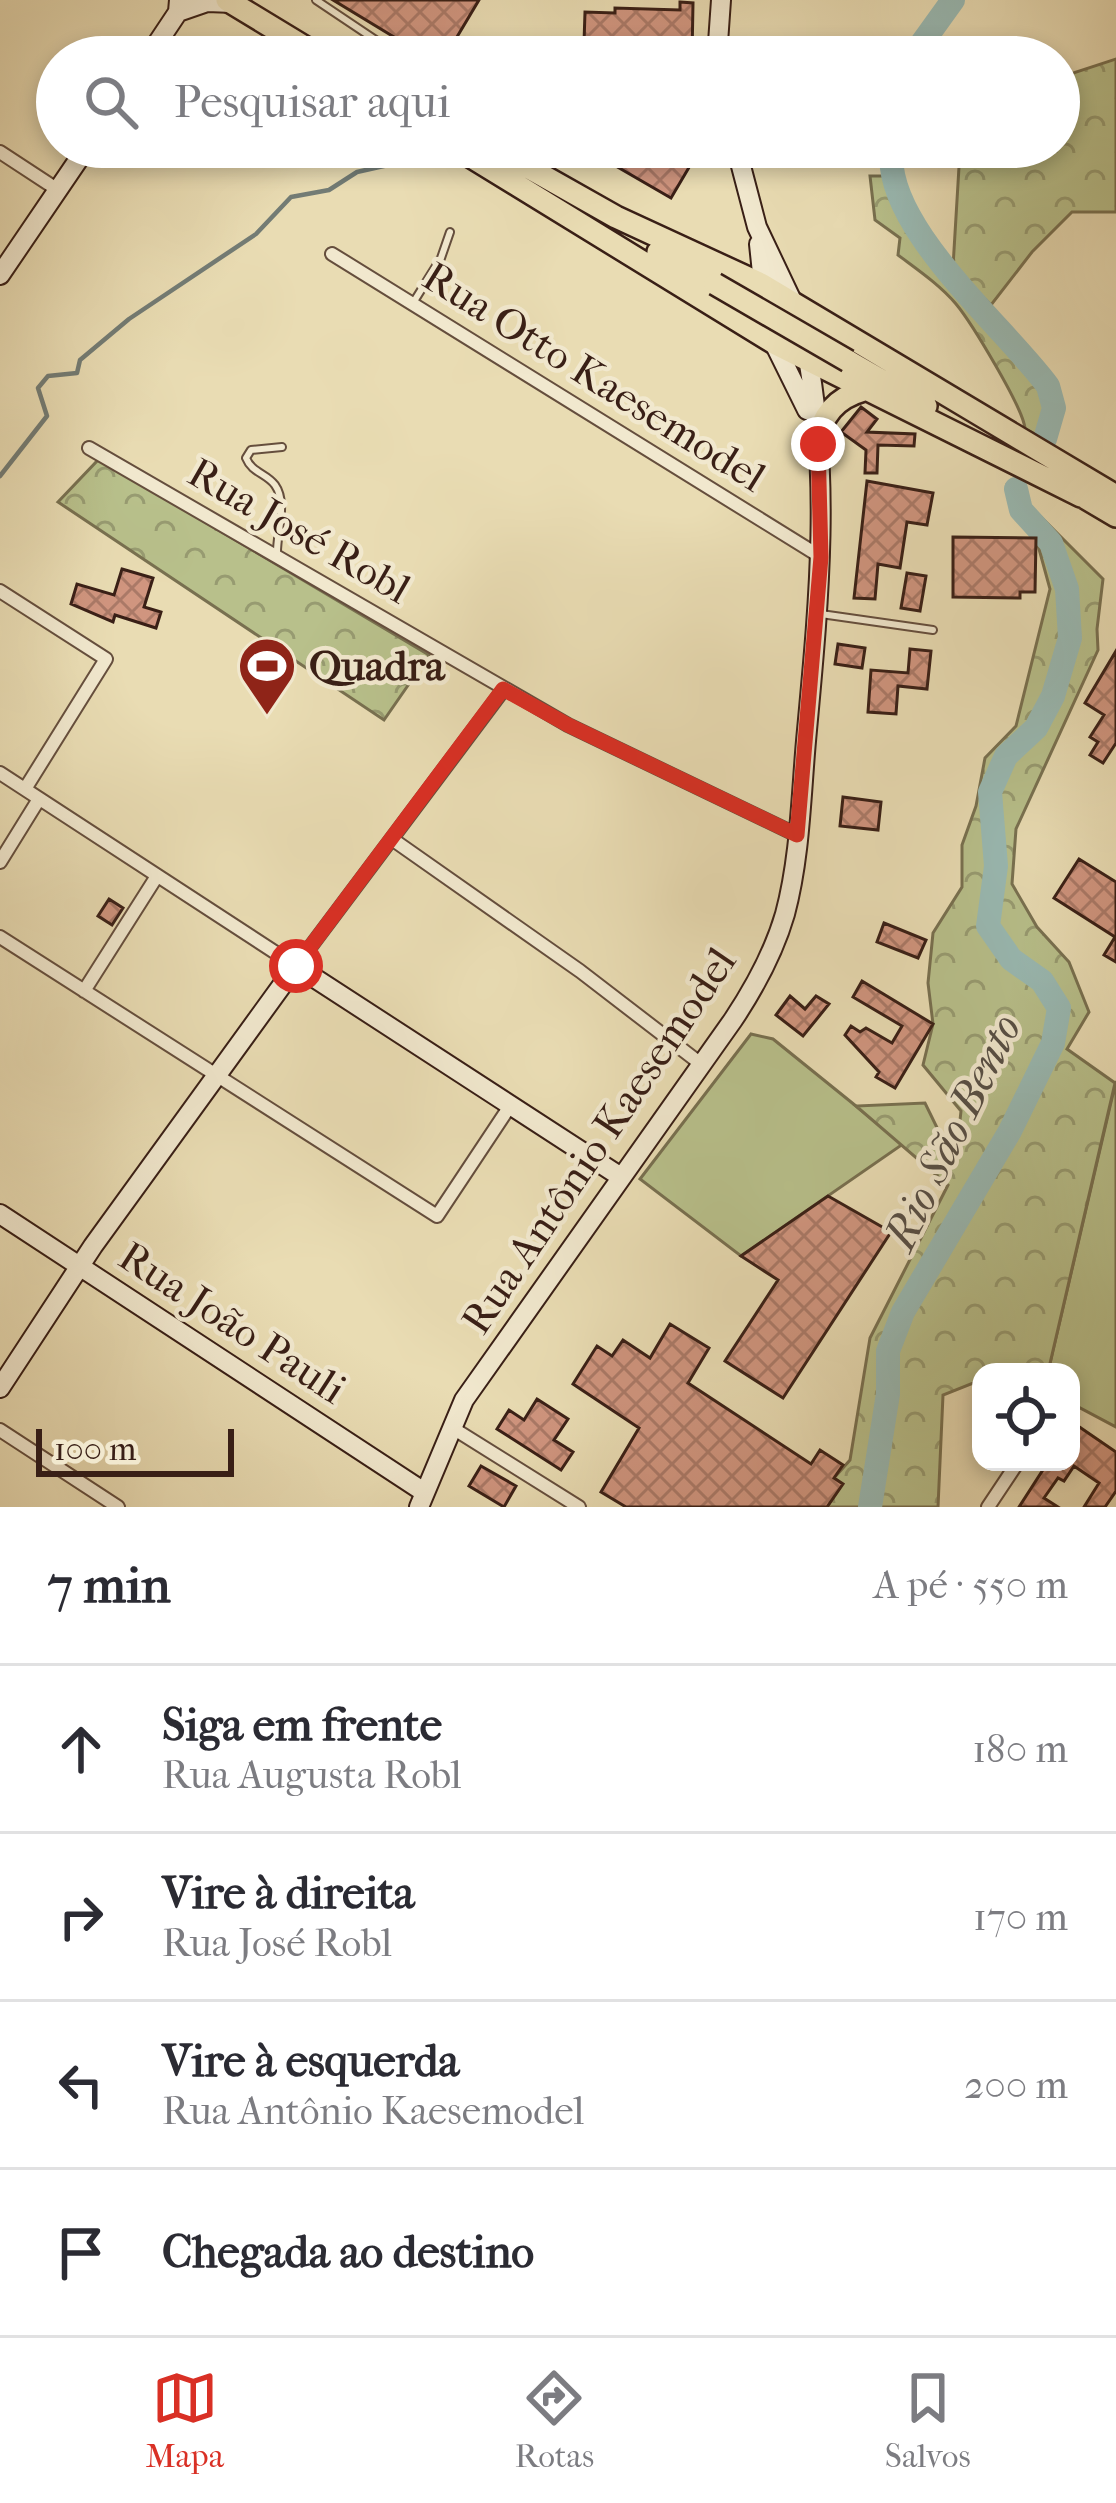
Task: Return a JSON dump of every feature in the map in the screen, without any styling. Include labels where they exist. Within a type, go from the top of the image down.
[{"type":"main road","points":[[719,36],[722,0]]},
{"type":"main road","points":[[161,36],[179,6],[231,1],[287,36]]},
{"type":"main road","points":[[0,275],[73,168]]},
{"type":"main road","points":[[489,168],[776,344],[1082,496]]},
{"type":"main road","points":[[516,168],[724,279],[761,284],[1116,496]]},
{"type":"main road","points":[[529,168],[724,279],[848,361],[1116,516]]},
{"type":"main road","name":"Rua Antônio Kaesemodel","points":[[421,1500],[464,1400],[749,996],[773,947],[791,887],[818,614],[818,444],[801,319],[758,232],[741,168]]},
{"type":"main road","points":[[724,279],[749,258],[758,232]]},
{"type":"main road","name":"Rua Antônio Kaesemodel","points":[[758,232],[766,316],[818,444]]},
{"type":"main road","points":[[766,316],[777,305],[792,303]]},
{"type":"main road","points":[[776,344],[805,337]]},
{"type":"main road","points":[[818,444],[831,408],[864,390]]},
{"type":"main road","points":[[0,1388],[80,1266],[296,966],[621,1178]]},
{"type":"main road","name":"Rua João Pauli","points":[[0,1214],[421,1500]]},
{"type":"street","points":[[0,152],[58,190]]},
{"type":"street","name":"Rua Otto Kaesemodel","points":[[332,254],[821,557]]},
{"type":"street","name":"Rua José Robl","points":[[88,448],[568,725],[797,835]]},
{"type":"street","points":[[0,591],[106,659],[25,789]]},
{"type":"street","points":[[0,773],[296,966],[503,689]]},
{"type":"street","points":[[0,862],[39,799]]},
{"type":"street","points":[[392,838],[580,971],[701,1064]]},
{"type":"street","points":[[84,991],[158,876]]},
{"type":"street","points":[[0,938],[437,1216],[510,1106]]},
{"type":"street","points":[[451,1426],[579,1507]]},
{"type":"street","points":[[0,1430],[118,1507]]},
{"type":"street","points":[[988,1507],[1012,1471]]},
{"type":"lane","points":[[316,0],[370,36]]},
{"type":"lane","points":[[413,303],[441,258],[450,232]]},
{"type":"lane","points":[[277,555],[281,506],[274,485],[250,468],[246,458],[251,450],[282,448]]},
{"type":"lane","points":[[818,614],[933,630]]},
{"type":"green space","points":[[1116,59],[1116,212],[1072,212],[1032,252],[991,305],[953,267],[959,168],[1080,168],[1080,71]]},
{"type":"green space","points":[[870,176],[884,176],[916,230],[1042,386],[1047,409],[1039,436],[1025,429],[1007,385],[956,304],[898,255],[900,238],[875,220]]},
{"type":"green space","points":[[99,459],[429,655],[384,720],[58,502]]},
{"type":"green space","points":[[1007,483],[1103,579],[1098,650],[1016,829],[1012,884],[1037,927],[1069,962],[1089,1012],[1067,1049],[1115,1083],[1050,1363],[972,1363],[972,1384],[943,1395],[938,1507],[827,1507],[842,1484],[834,1478],[850,1460],[870,1338],[948,1185],[856,1106],[925,1103],[945,1144],[958,1139],[961,1111],[923,1065],[933,1024],[928,983],[933,933],[962,887],[962,845],[985,758],[1016,726],[1050,589],[1036,538],[1018,520]]},
{"type":"green space","points":[[751,1034],[773,1039],[903,1144],[741,1256],[640,1179]]},
{"type":"green space","points":[[1116,1081],[1116,1427],[1080,1408],[1080,1363],[1050,1363]]},
{"type":"building","points":[[333,0],[479,0],[458,36],[392,36]]},
{"type":"building","points":[[680,2],[693,3],[692,36],[584,36],[585,12],[680,10]]},
{"type":"building","points":[[619,168],[689,168],[671,198]]},
{"type":"building","points":[[861,407],[877,419],[867,432],[915,434],[914,446],[878,445],[877,473],[865,473],[866,450],[841,432]]},
{"type":"building","points":[[867,481],[933,493],[927,525],[907,522],[900,568],[878,564],[875,599],[854,598]]},
{"type":"building","points":[[953,537],[1036,538],[1035,592],[1020,592],[1020,598],[953,597]]},
{"type":"building","points":[[122,569],[153,578],[144,607],[161,612],[156,628],[115,615],[113,622],[71,604],[77,584],[114,595]]},
{"type":"building","points":[[907,573],[926,576],[920,611],[901,608]]},
{"type":"building","points":[[838,644],[865,648],[862,668],[835,664]]},
{"type":"building","points":[[910,649],[931,651],[927,689],[898,686],[896,714],[868,712],[871,670],[908,673]]},
{"type":"building","points":[[1116,651],[1116,743],[1103,763],[1090,755],[1098,742],[1090,737],[1104,715],[1085,703]]},
{"type":"building","points":[[843,797],[881,802],[878,830],[840,826]]},
{"type":"building","points":[[1079,859],[1116,882],[1116,962],[1104,955],[1115,937],[1054,898]]},
{"type":"building","points":[[109,899],[123,908],[112,925],[98,916]]},
{"type":"building","points":[[884,923],[926,940],[918,958],[877,942]]},
{"type":"building","points":[[862,981],[933,1024],[895,1088],[876,1077],[879,1072],[845,1035],[851,1026],[860,1032],[866,1028],[892,1043],[902,1026],[853,997]]},
{"type":"building","points":[[790,996],[805,1009],[816,996],[829,1004],[803,1036],[776,1015]]},
{"type":"building","points":[[828,1196],[891,1232],[783,1398],[725,1361],[778,1280],[741,1256]]},
{"type":"building","points":[[670,1324],[709,1348],[688,1383],[811,1464],[820,1450],[843,1465],[834,1478],[843,1484],[827,1507],[626,1507],[601,1492],[639,1428],[573,1384],[597,1346],[612,1356],[623,1340],[650,1358]]},
{"type":"building","points":[[537,1399],[568,1419],[554,1440],[573,1452],[561,1470],[497,1429],[509,1410],[524,1420]]},
{"type":"building","points":[[1080,1427],[1116,1452],[1116,1491],[1105,1507],[1084,1507],[1099,1483],[1080,1470]]},
{"type":"building","points":[[481,1466],[516,1486],[504,1507],[469,1486]]},
{"type":"building","points":[[1042,1471],[1071,1471],[1064,1481],[1058,1478],[1044,1498],[1058,1507],[1019,1507]]},
{"type":"waterway","name":"Rio São Bento","points":[[927,36],[953,0]]},
{"type":"waterway","points":[[0,476],[47,416],[38,388],[48,376],[77,373],[80,360],[129,319],[256,234],[291,197],[329,190],[357,172],[375,168]]},
{"type":"waterway","name":"Rio São Bento","points":[[893,168],[905,208],[924,241],[1048,386],[1054,408],[1045,439]]},
{"type":"waterway","name":"Rio São Bento","points":[[870,1507],[888,1394],[888,1351],[903,1312],[1010,1131],[1053,1043],[1059,1008],[1042,981],[1011,959],[988,926],[996,866],[990,792],[1006,756],[1036,728],[1053,696],[1070,638],[1067,589],[1051,543],[1021,510],[1016,489]]},
{"type":"place","name":"Quadra","points":[[267,717]]},
{"type":"route","points":[[296,966],[503,689],[797,835],[818,614],[822,498],[818,444]]}]
